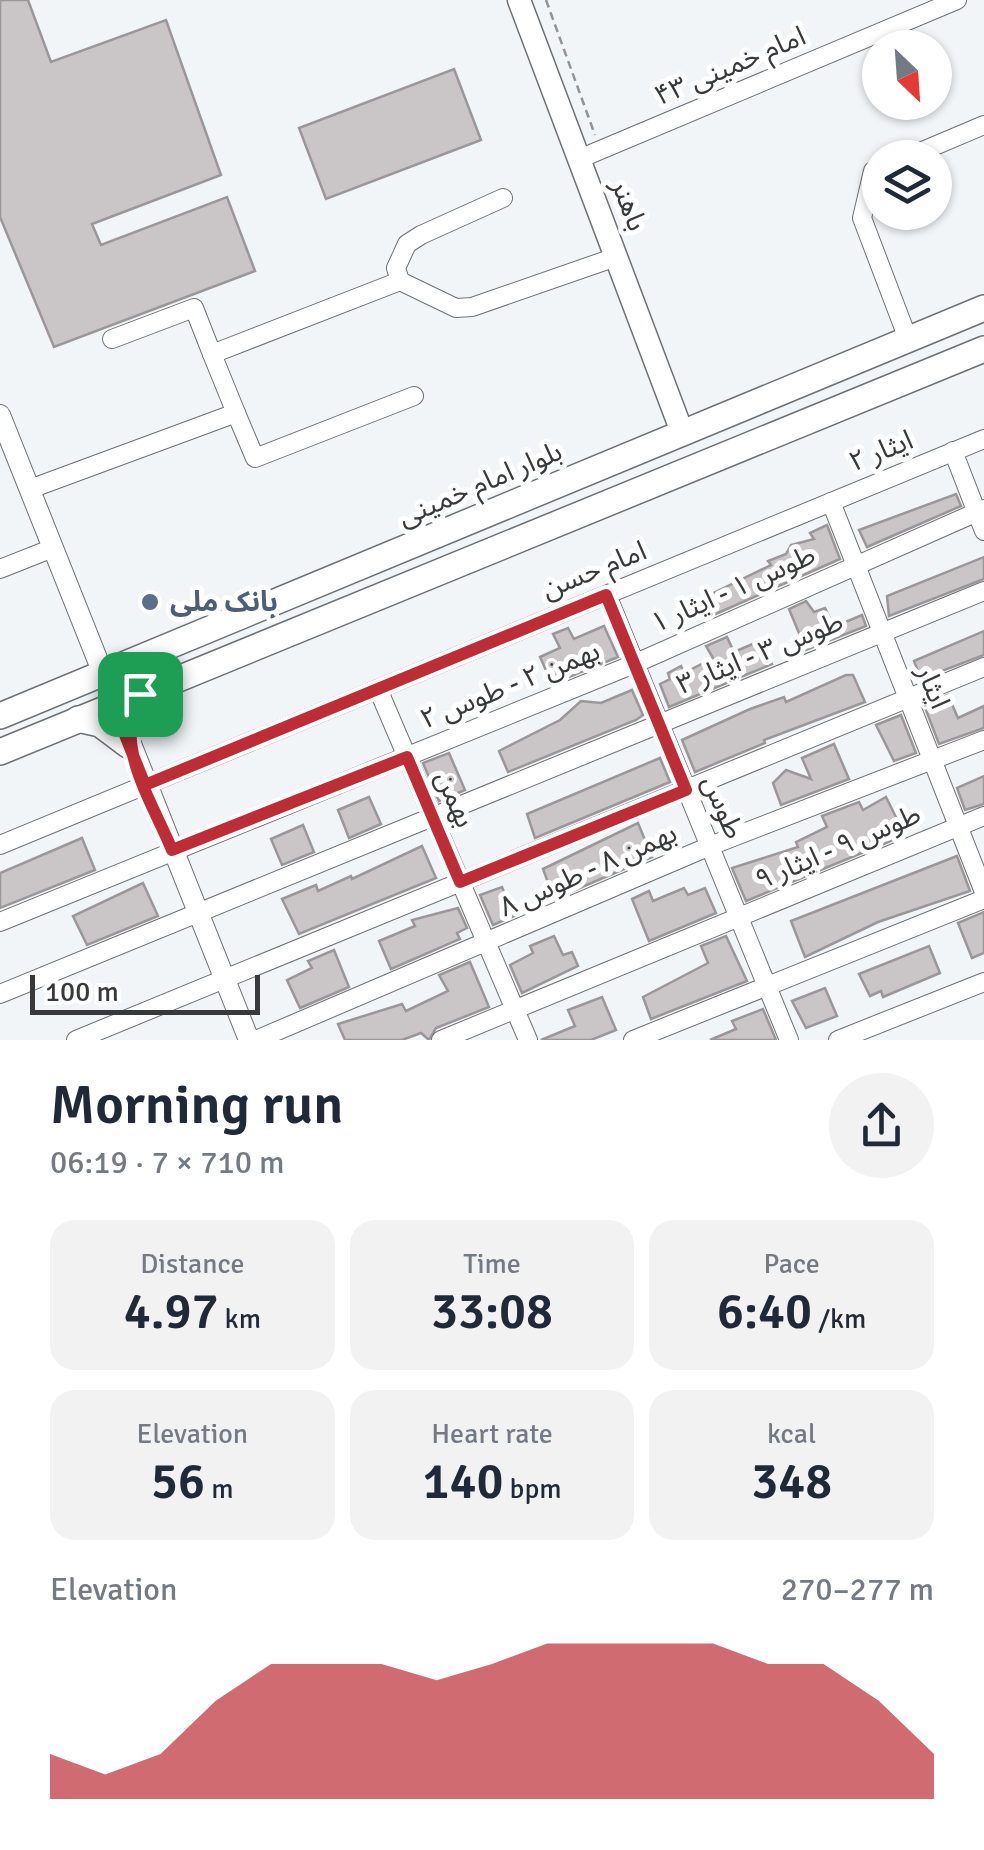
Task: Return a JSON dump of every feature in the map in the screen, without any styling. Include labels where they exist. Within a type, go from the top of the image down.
[{"type":"main road","name":"باهنر","points":[[519,0],[590,154],[616,257],[682,432]]},
{"type":"main road","name":"بلوار امام خمینی","points":[[3,708],[102,676],[984,308]]},
{"type":"main road","points":[[0,752],[984,349]]},
{"type":"main road","points":[[128,745],[130,712],[140,694]]},
{"type":"main road","points":[[78,719],[100,724],[128,745]]},
{"type":"street","name":"امام خمینی ۴۳","points":[[590,154],[957,0]]},
{"type":"street","points":[[949,140],[984,125]]},
{"type":"street","points":[[400,281],[396,268],[407,244],[504,198]]},
{"type":"street","points":[[867,230],[908,339]]},
{"type":"street","points":[[212,354],[400,281],[456,308],[472,307],[616,257]]},
{"type":"street","points":[[112,339],[194,308],[256,458],[414,396]]},
{"type":"street","points":[[30,489],[236,413]]},
{"type":"street","points":[[0,415],[9,465],[30,489],[128,745],[252,1040]]},
{"type":"street","name":"ایثار ۲","points":[[830,502],[984,438]]},
{"type":"street","points":[[953,452],[980,511],[984,531]]},
{"type":"street","name":"ایثار","points":[[830,502],[984,896]]},
{"type":"street","name":"امام حسن","points":[[0,845],[830,502]]},
{"type":"street","name":"طوس ۱ - ایثار ۱","points":[[634,664],[980,511]]},
{"type":"street","points":[[0,569],[53,548]]},
{"type":"street","name":"طوس ۳ - ایثار ۳","points":[[0,994],[431,814],[984,591]]},
{"type":"street","name":"طوس","points":[[606,595],[789,1040]]},
{"type":"street","name":"بهمن ۲ - طوس ۲","points":[[0,922],[634,664]]},
{"type":"street","points":[[76,1040],[984,667]]},
{"type":"street","name":"بهمن","points":[[378,689],[528,1040]]},
{"type":"street","name":"بهمن ۸ - طوس ۸","points":[[252,1040],[487,945],[710,846],[984,740]]},
{"type":"street","name":"طوس ۹ - ایثار ۹","points":[[441,1040],[984,816]]},
{"type":"street","points":[[633,1040],[767,989],[984,896]]},
{"type":"street","points":[[838,1040],[984,982]]},
{"type":"path","points":[[546,0],[590,154]]},
{"type":"building","points":[[0,0],[28,0],[51,62],[166,20],[221,175],[92,224],[101,245],[227,197],[255,271],[54,347],[0,217]]},
{"type":"building","points":[[454,69],[481,140],[326,199],[299,128]]},
{"type":"building","points":[[956,494],[961,506],[867,547],[859,530]]},
{"type":"building","points":[[827,525],[840,559],[711,616],[703,598],[771,565],[768,561],[786,554],[791,545],[814,539],[810,533]]},
{"type":"building","points":[[984,557],[984,579],[889,616],[887,596]]},
{"type":"building","points":[[806,601],[814,612],[825,608],[834,627],[862,615],[866,626],[806,650],[789,609]]},
{"type":"building","points":[[604,626],[618,657],[552,684],[540,657],[560,648],[553,634],[568,628],[574,639]]},
{"type":"building","points":[[984,631],[984,655],[921,679],[914,661]]},
{"type":"building","points":[[727,637],[734,652],[762,640],[772,664],[669,707],[660,684],[670,679],[668,673],[681,666],[684,673],[713,658],[706,646]]},
{"type":"building","points":[[853,675],[865,702],[764,740],[765,743],[695,772],[682,740],[750,709],[784,697],[786,702]]},
{"type":"building","points":[[632,690],[643,715],[636,720],[508,772],[499,751],[560,720],[581,701],[601,703]]},
{"type":"building","points":[[948,695],[958,718],[984,706],[984,728],[939,744],[924,705]]},
{"type":"building","points":[[901,715],[916,753],[894,761],[876,725]]},
{"type":"building","points":[[834,744],[849,779],[781,805],[773,783],[786,770],[811,779],[802,758]]},
{"type":"building","points":[[449,753],[465,790],[439,801],[423,763]]},
{"type":"building","points":[[660,758],[670,782],[535,838],[527,814]]},
{"type":"building","points":[[984,776],[984,804],[965,810],[957,788]]},
{"type":"building","points":[[369,797],[381,824],[349,838],[338,810]]},
{"type":"building","points":[[886,797],[905,835],[746,901],[732,868],[798,847],[796,842],[827,827],[822,816],[859,802],[863,810]]},
{"type":"building","points":[[638,823],[652,857],[554,899],[543,869]]},
{"type":"building","points":[[303,825],[314,852],[282,865],[271,839]]},
{"type":"building","points":[[82,838],[95,870],[0,908],[0,873]]},
{"type":"building","points":[[422,846],[436,878],[299,934],[282,899],[316,885],[318,891],[351,876],[352,879]]},
{"type":"building","points":[[957,856],[970,891],[878,922],[805,957],[791,921]]},
{"type":"building","points":[[143,883],[158,916],[87,945],[73,916]]},
{"type":"building","points":[[502,887],[514,916],[493,925],[480,895]]},
{"type":"building","points":[[684,888],[688,895],[705,888],[716,913],[649,941],[632,899],[649,891],[653,901]]},
{"type":"building","points":[[458,908],[467,928],[457,933],[460,939],[391,969],[379,941],[415,926],[412,920]]},
{"type":"building","points":[[984,912],[984,953],[972,958],[958,923]]},
{"type":"building","points":[[554,936],[563,955],[572,952],[578,966],[522,993],[510,965],[533,953],[530,946]]},
{"type":"building","points":[[726,936],[747,981],[651,1019],[643,997],[708,963],[701,946]]},
{"type":"building","points":[[929,946],[940,973],[883,997],[881,991],[870,996],[859,974]]},
{"type":"building","points":[[334,950],[349,987],[300,1008],[287,980],[312,968],[308,961]]},
{"type":"building","points":[[470,962],[489,1007],[436,1028],[429,1040],[421,1033],[402,1040],[345,1040],[338,1024],[402,1004],[406,1011],[448,991],[439,975]]},
{"type":"building","points":[[825,988],[837,1016],[806,1028],[792,1001]]},
{"type":"building","points":[[602,997],[616,1030],[591,1040],[541,1040],[575,1026],[568,1010]]},
{"type":"building","points":[[763,1009],[776,1040],[710,1040],[736,1029],[732,1021]]},
{"type":"place","name":"بانک ملی","points":[[150,602]]},
{"type":"route","points":[[140,694],[113,705],[128,745],[145,785],[606,595],[686,790],[460,882],[407,757],[172,850],[128,745],[130,712],[140,694]]}]
